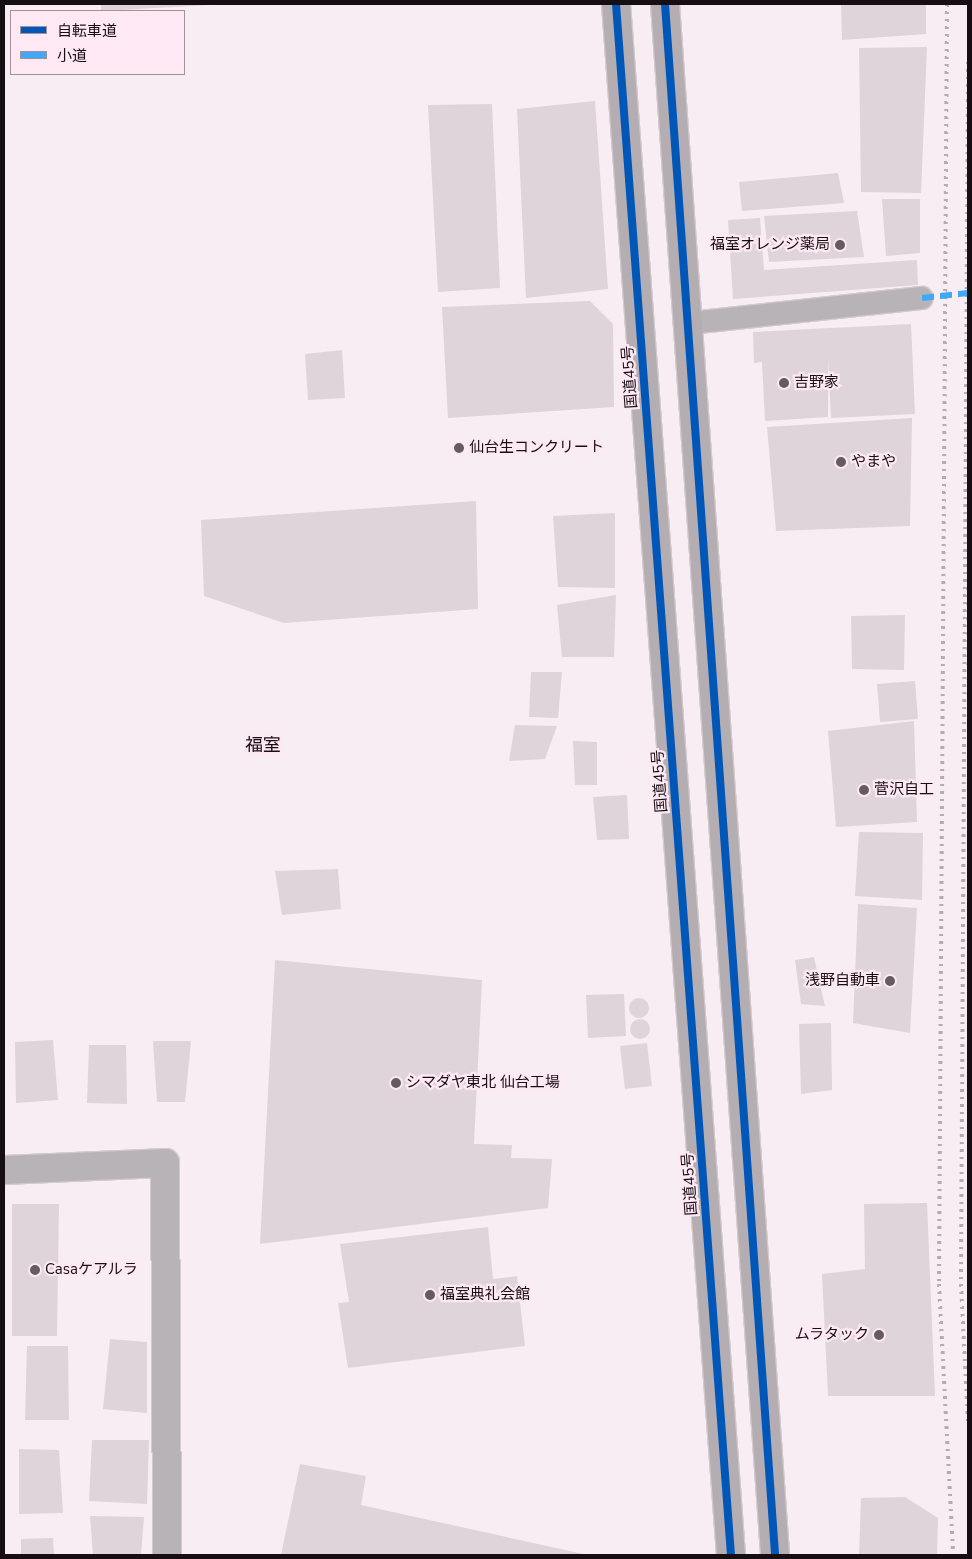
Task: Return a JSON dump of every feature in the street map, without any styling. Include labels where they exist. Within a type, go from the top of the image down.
[{"type":"highway","name":"国道45号","points":[[616,4],[731,1555]]},
{"type":"highway","points":[[665,4],[690,323],[775,1555]]},
{"type":"street","points":[[4,1170],[165,1163],[167,1555]]},
{"type":"lane","points":[[690,323],[922,298]]},
{"type":"building","points":[[101,4],[210,4],[119,10],[101,10]]},
{"type":"building","points":[[841,4],[926,4],[926,34],[842,40]]},
{"type":"building","points":[[927,47],[921,193],[861,192],[859,48]]},
{"type":"building","points":[[595,101],[608,289],[526,298],[517,109]]},
{"type":"building","points":[[492,104],[500,288],[438,292],[428,105]]},
{"type":"building","points":[[838,173],[844,203],[742,211],[739,182]]},
{"type":"building","points":[[882,199],[920,199],[920,253],[886,256]]},
{"type":"building","points":[[857,211],[864,257],[769,262],[764,216]]},
{"type":"building","points":[[760,218],[764,270],[917,260],[918,285],[733,299],[728,220]]},
{"type":"building","points":[[590,301],[613,324],[614,407],[448,418],[442,307]]},
{"type":"building","points":[[911,324],[915,414],[831,418],[828,358],[828,417],[765,421],[762,362],[754,363],[753,332]]},
{"type":"building","points":[[342,350],[345,398],[308,400],[305,354]]},
{"type":"building","points":[[912,418],[910,526],[776,531],[767,427]]},
{"type":"building","points":[[476,501],[478,609],[284,623],[204,596],[201,520]]},
{"type":"building","points":[[615,513],[615,588],[558,587],[553,516]]},
{"type":"building","points":[[616,595],[614,657],[562,657],[557,605]]},
{"type":"building","points":[[905,615],[904,670],[852,669],[851,616]]},
{"type":"building","points":[[531,672],[562,672],[558,718],[529,717]]},
{"type":"building","points":[[915,681],[918,719],[880,722],[877,684]]},
{"type":"building","points":[[914,721],[917,822],[836,827],[828,731]]},
{"type":"building","points":[[515,725],[557,726],[545,759],[509,761]]},
{"type":"building","points":[[573,741],[597,742],[597,785],[575,785]]},
{"type":"building","points":[[627,795],[629,839],[597,840],[593,797]]},
{"type":"building","points":[[859,832],[923,833],[922,900],[855,896]]},
{"type":"building","points":[[338,869],[341,909],[282,915],[275,871]]},
{"type":"building","points":[[858,904],[917,908],[910,1033],[853,1023]]},
{"type":"building","points":[[814,957],[825,1006],[801,1004],[795,960]]},
{"type":"building","points":[[275,960],[482,980],[474,1144],[512,1145],[511,1158],[552,1159],[548,1208],[260,1244]]},
{"type":"building","points":[[624,994],[626,1036],[588,1038],[586,995]]},
{"type":"building","points":[[639,998],[646,1001],[649,1008],[646,1015],[639,1018],[632,1015],[629,1008],[632,1001]]},
{"type":"building","points":[[640,1019],[647,1022],[650,1029],[647,1036],[640,1039],[633,1036],[630,1029],[633,1022]]},
{"type":"building","points":[[831,1023],[832,1090],[801,1094],[799,1024]]},
{"type":"building","points":[[53,1040],[58,1100],[16,1103],[15,1042]]},
{"type":"building","points":[[153,1041],[191,1041],[185,1102],[157,1102]]},
{"type":"building","points":[[647,1043],[652,1086],[625,1089],[620,1046]]},
{"type":"building","points":[[89,1045],[126,1045],[127,1104],[87,1103]]},
{"type":"building","name":"ムラタック","points":[[927,1203],[935,1396],[828,1396],[822,1274],[865,1269],[864,1204]]},
{"type":"building","name":"Casaケアルラ","points":[[12,1204],[59,1204],[57,1336],[12,1336]]},
{"type":"building","points":[[488,1227],[493,1279],[517,1276],[525,1346],[348,1368],[338,1303],[349,1302],[340,1244]]},
{"type":"building","points":[[110,1339],[147,1342],[147,1413],[103,1409]]},
{"type":"building","points":[[27,1346],[68,1346],[69,1420],[25,1420]]},
{"type":"building","points":[[92,1440],[149,1440],[147,1504],[89,1501]]},
{"type":"building","points":[[19,1449],[59,1450],[63,1513],[19,1514]]},
{"type":"building","points":[[300,1464],[366,1476],[361,1505],[588,1555],[281,1555]]},
{"type":"building","points":[[905,1497],[938,1518],[937,1555],[859,1555],[861,1498]]},
{"type":"building","points":[[90,1516],[144,1517],[141,1555],[93,1555]]},
{"type":"building","points":[[53,1538],[54,1555],[21,1555],[21,1539]]},
{"type":"railway","points":[[947,4],[939,1284],[953,1555]]},
{"type":"railway","points":[[968,62],[961,1284],[968,1421]]},
{"type":"marked path","points":[[922,298],[968,293]]},
{"type":"cycle path","points":[[616,4],[731,1555]]},
{"type":"cycle path","points":[[665,4],[775,1555]]},
{"type":"place","name":"福室オレンジ薬局","points":[[840,245]]},
{"type":"place","name":"吉野家","points":[[784,383]]},
{"type":"place","name":"仙台生コンクリート","points":[[459,448]]},
{"type":"place","name":"やまや","points":[[841,462]]},
{"type":"place","name":"菅沢自工","points":[[864,790]]},
{"type":"place","name":"浅野自動車","points":[[890,981]]},
{"type":"place","name":"シマダヤ東北 仙台工場","points":[[396,1083]]},
{"type":"place","name":"Casaケアルラ","points":[[35,1270]]},
{"type":"place","name":"福室典礼会館","points":[[430,1295]]},
{"type":"place","name":"ムラタック","points":[[879,1335]]},
{"type":"district","name":"福室","points":[[263,745]]}]
